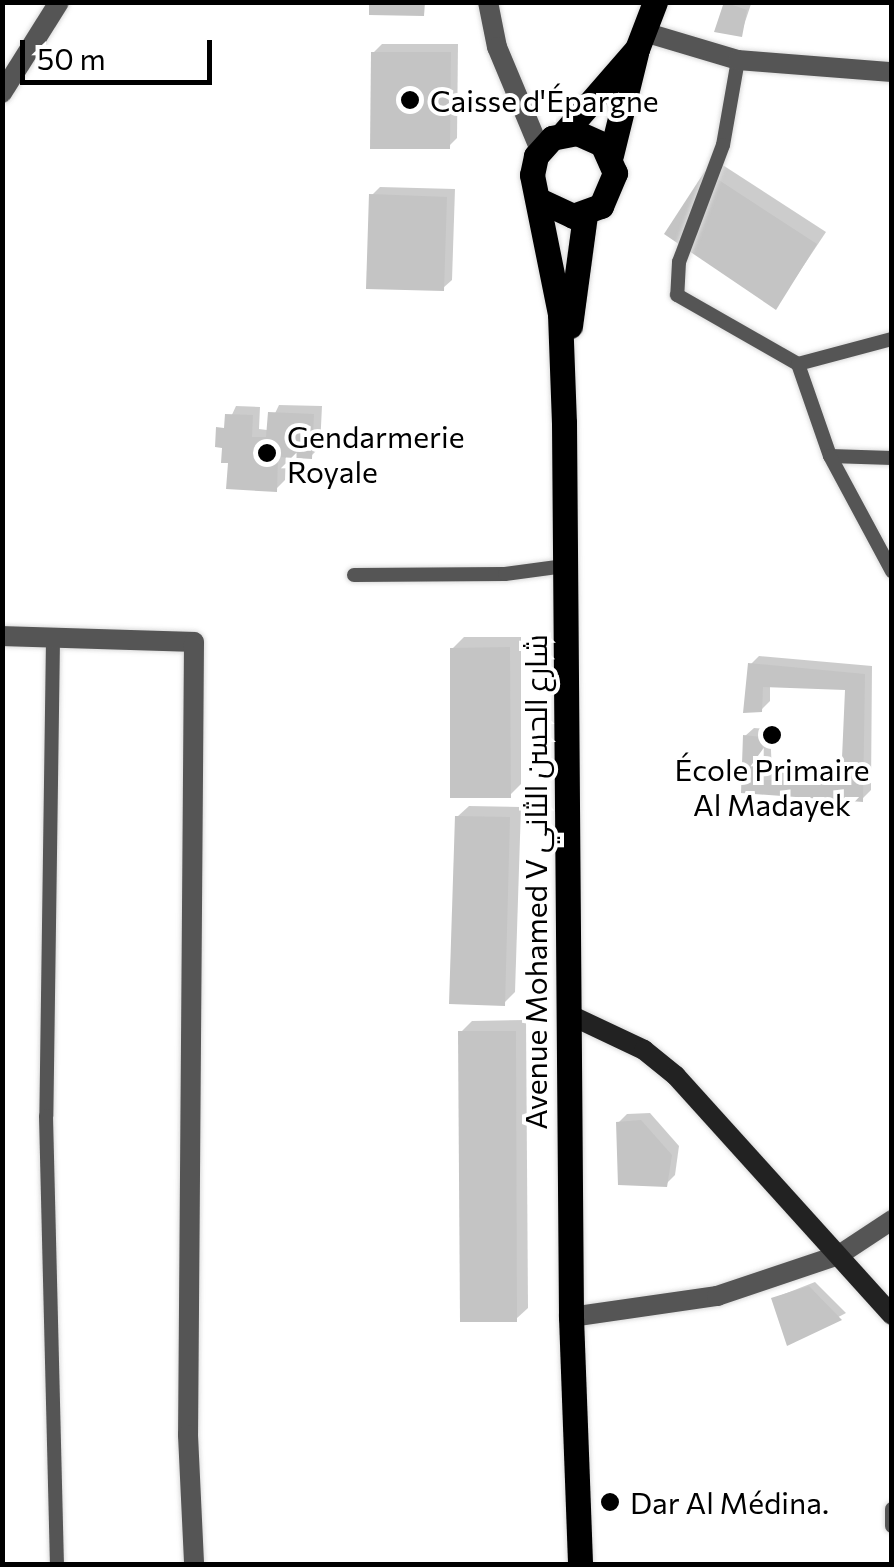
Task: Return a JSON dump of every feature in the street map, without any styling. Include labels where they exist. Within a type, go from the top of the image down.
[{"type":"main road","points":[[562,380],[585,215],[612,191],[611,155],[640,41],[655,2]]},
{"type":"main road","points":[[585,215],[561,214],[541,200],[532,175],[540,150],[562,134],[640,41]]},
{"type":"main road","points":[[562,134],[590,136],[611,155]]},
{"type":"main road","name":"Avenue Mohamed V شارع الحسن الثاني","points":[[541,200],[560,314],[562,380],[570,1317],[580,1564]]},
{"type":"street","points":[[2,93],[59,2]]},
{"type":"street","points":[[488,2],[496,48],[540,150]]},
{"type":"street","points":[[640,41],[738,60],[892,72]]},
{"type":"street","points":[[2,636],[194,642],[188,1435],[194,1564]]},
{"type":"street","points":[[568,1014],[644,1050],[676,1076],[892,1315]]},
{"type":"street","points":[[570,1317],[717,1296],[839,1255],[892,1220]]},
{"type":"lane","points":[[738,60],[723,145],[673,284],[689,306],[798,364],[830,456],[892,571]]},
{"type":"lane","points":[[798,364],[892,339]]},
{"type":"lane","points":[[830,456],[892,458]]},
{"type":"lane","points":[[354,575],[505,574],[564,566]]},
{"type":"lane","points":[[53,639],[46,1116],[57,1564]]},
{"type":"lane","points":[[892,1509],[892,1526]]},
{"type":"building","points":[[369,2],[425,2],[424,16],[369,15]]},
{"type":"building","points":[[724,2],[747,10],[742,37],[714,32]]},
{"type":"building","name":"Caisse d'Épargne","points":[[371,52],[451,52],[450,149],[370,149]]},
{"type":"building","points":[[705,171],[817,244],[776,310],[664,234]]},
{"type":"building","points":[[369,194],[447,197],[444,291],[366,289]]},
{"type":"building","name":"Gendarmerie Royale","points":[[268,412],[314,414],[312,459],[278,457],[277,492],[226,489],[228,463],[221,463],[222,448],[215,447],[216,427],[224,428],[225,414],[253,415],[252,437],[266,437]]},
{"type":"building","points":[[510,647],[511,798],[450,798],[450,648]]},
{"type":"building","points":[[748,663],[865,674],[863,802],[741,793],[743,735],[762,737],[764,780],[841,781],[845,690],[763,687],[762,712],[743,713]]},
{"type":"building","points":[[455,816],[510,817],[505,1006],[449,1004]]},
{"type":"building","points":[[458,1031],[516,1031],[517,1322],[460,1322]]},
{"type":"building","points":[[641,1120],[672,1155],[667,1187],[618,1185],[616,1122]]},
{"type":"building","points":[[809,1286],[842,1320],[787,1346],[771,1298]]},
{"type":"place","name":"Caisse d'Épargne","points":[[410,100]]},
{"type":"place","name":"Gendarmerie Royale","points":[[267,453]]},
{"type":"place","name":"École Primaire Al Madayek","points":[[772,735]]},
{"type":"place","name":"Dar Al Médina.","points":[[610,1502]]}]
